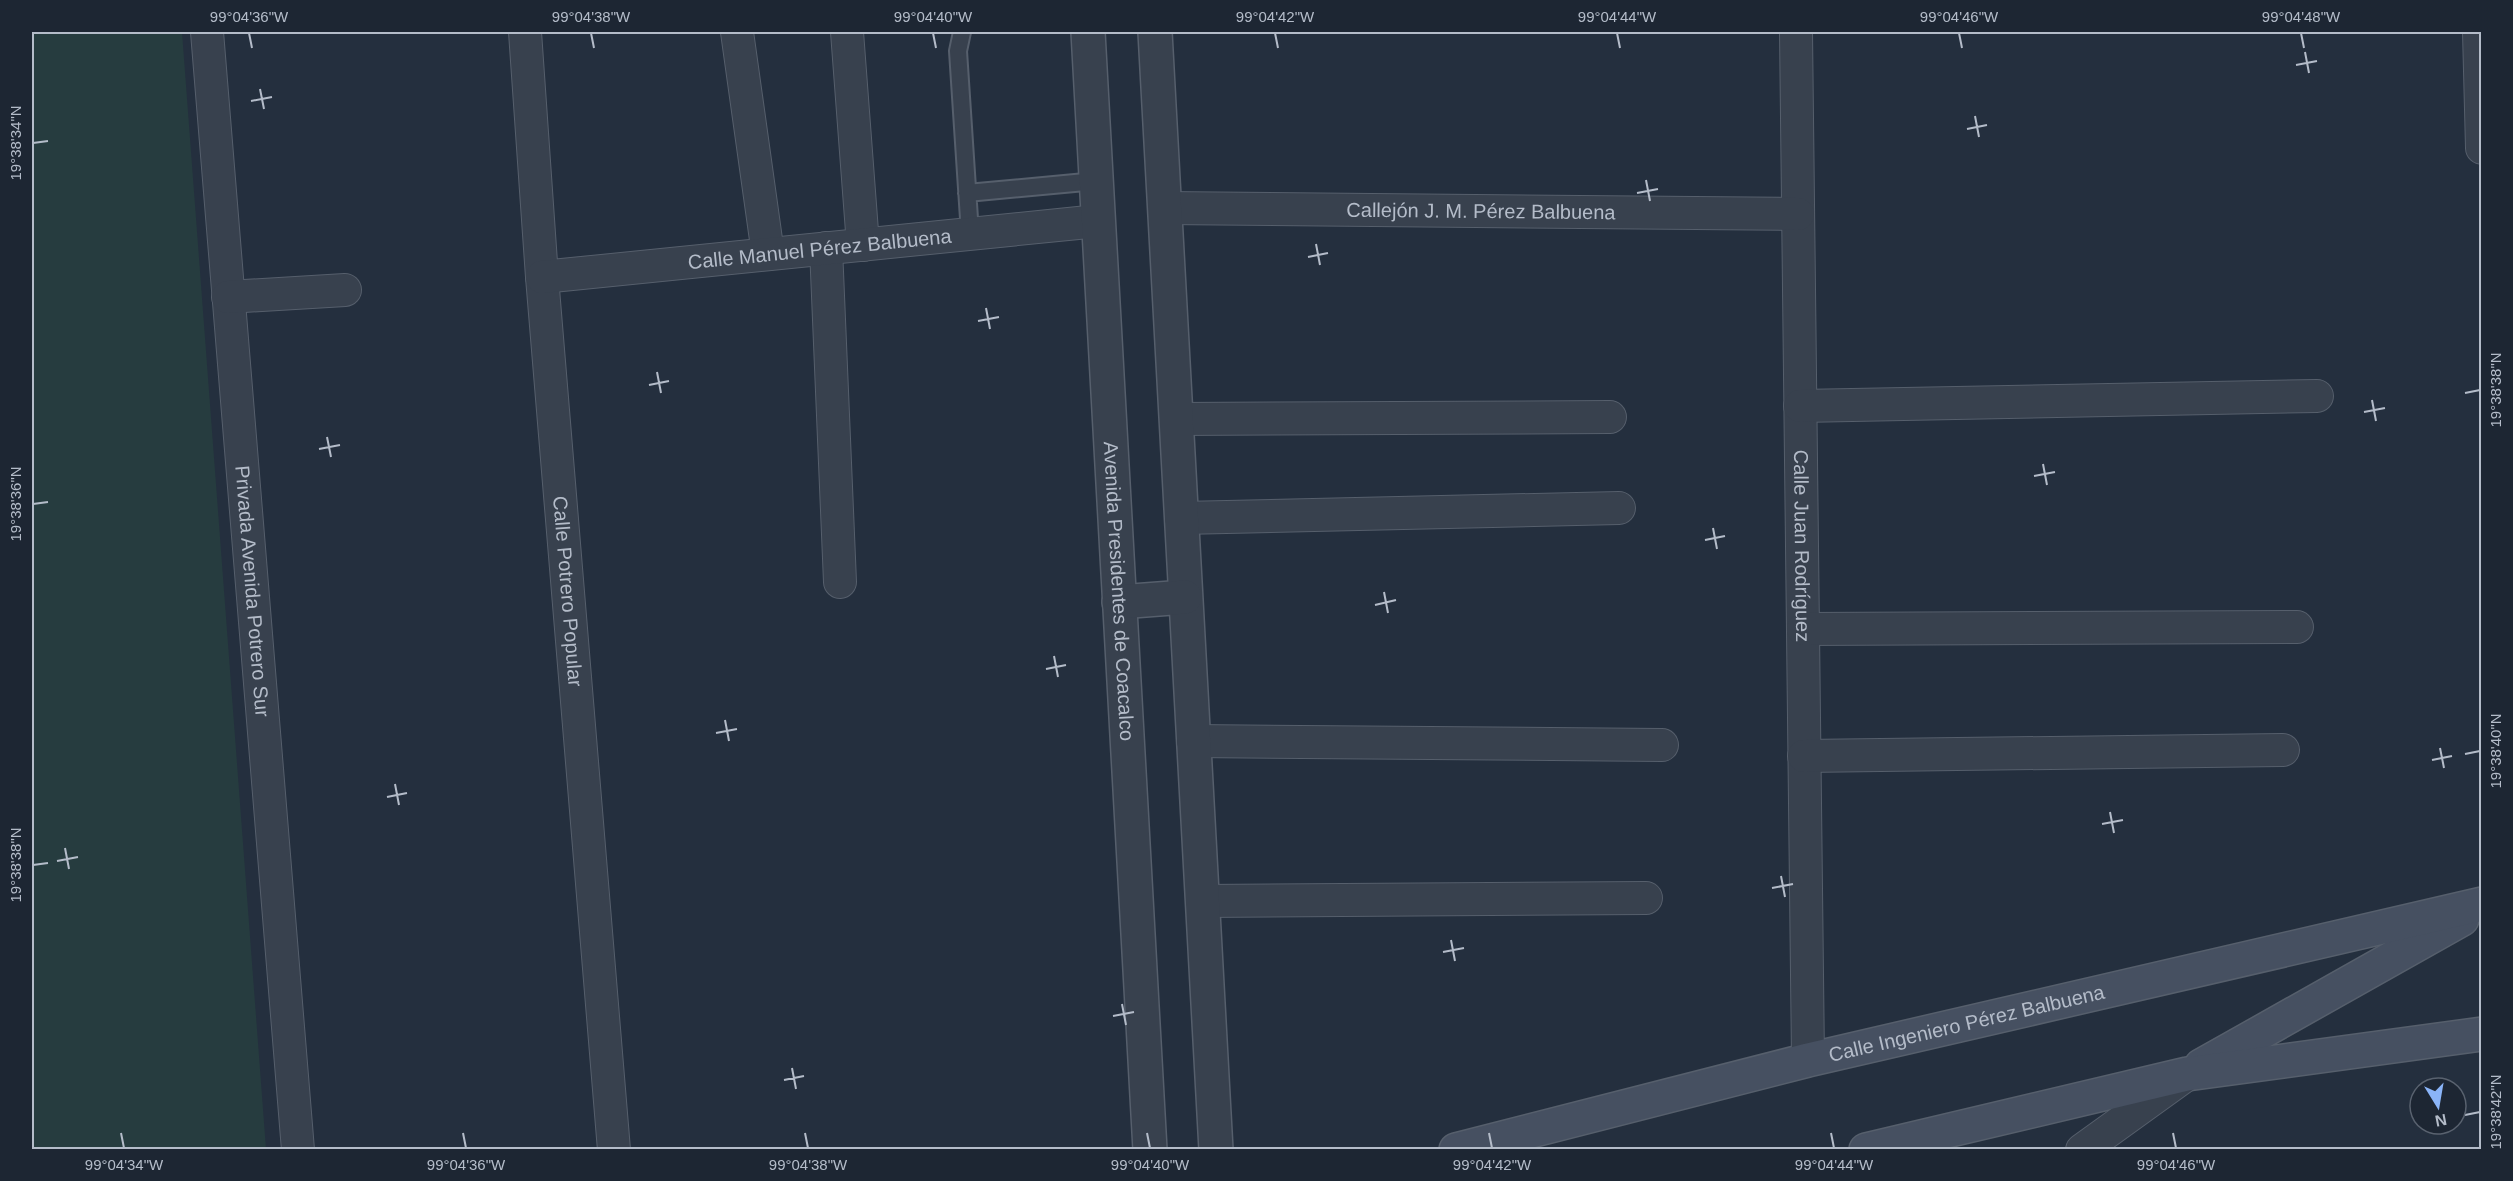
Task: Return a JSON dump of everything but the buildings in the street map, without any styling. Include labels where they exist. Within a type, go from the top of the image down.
[{"type":"main road","name":"Calle Ingeniero Pérez Balbuena","points":[[1456,1149],[1808,1060],[2481,906]]},
{"type":"main road","points":[[2187,1074],[2481,906]]},
{"type":"main road","points":[[1866,1149],[2187,1074],[2481,1034]]},
{"type":"street","name":"Privada Avenida Potrero Sur","points":[[207,32],[298,1149]]},
{"type":"street","name":"Calle Potrero Popular","points":[[525,32],[542,277],[614,1149]]},
{"type":"street","points":[[737,32],[768,254]]},
{"type":"street","points":[[847,32],[863,245]]},
{"type":"street","name":"Avenida Presidentes de Coacalco","points":[[1088,32],[1150,1149]]},
{"type":"street","points":[[1155,32],[1216,1149]]},
{"type":"street","name":"Calle Juan Rodríguez","points":[[1796,32],[1808,1060]]},
{"type":"street","points":[[2479,32],[2481,148]]},
{"type":"street","name":"Callejón J. M. Pérez Balbuena","points":[[1165,208],[1798,214]]},
{"type":"street","name":"Calle Manuel Pérez Balbuena","points":[[542,277],[1098,220]]},
{"type":"street","points":[[826,248],[840,582]]},
{"type":"street","points":[[228,297],[345,290]]},
{"type":"street","points":[[1800,406],[2317,396]]},
{"type":"street","points":[[1176,419],[1610,417]]},
{"type":"street","points":[[1181,518],[1619,508]]},
{"type":"street","points":[[1119,602],[1185,597]]},
{"type":"street","points":[[1803,629],[2297,627]]},
{"type":"street","points":[[1193,741],[1662,745]]},
{"type":"street","points":[[1804,756],[2283,750]]},
{"type":"street","points":[[1202,901],[1646,898]]},
{"type":"street","points":[[2082,1149],[2187,1074]]},
{"type":"lane","points":[[962,32],[958,51],[970,234]]},
{"type":"lane","points":[[967,193],[1096,181]]},
{"type":"green space","points":[[32,32],[182,32],[266,1149],[32,1149]]}]
